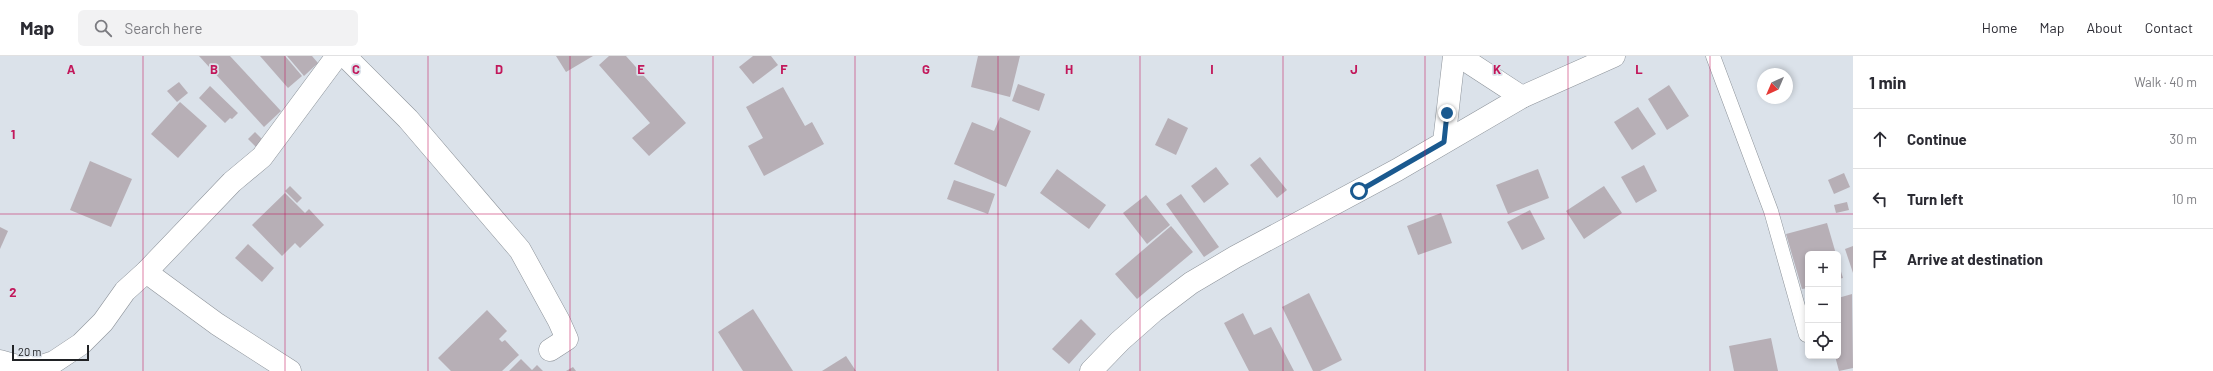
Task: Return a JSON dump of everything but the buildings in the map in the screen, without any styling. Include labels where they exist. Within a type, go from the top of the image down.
[{"type":"street","points":[[0,361],[21,367],[42,366],[54,362],[82,344],[103,322],[125,291],[146,272],[232,182],[262,157],[337,56]]},
{"type":"street","points":[[345,56],[408,119],[520,250],[559,321],[566,339],[550,350]]},
{"type":"street","points":[[1444,142],[1454,56]]},
{"type":"street","points":[[1459,56],[1522,97]]},
{"type":"street","points":[[1091,371],[1120,341],[1154,311],[1191,283],[1522,97],[1614,56]]},
{"type":"street","points":[[146,272],[217,324],[290,371]]},
{"type":"lane","points":[[1713,56],[1770,211],[1805,332]]},
{"type":"route","points":[[1359,191],[1444,142],[1447,113]]}]
